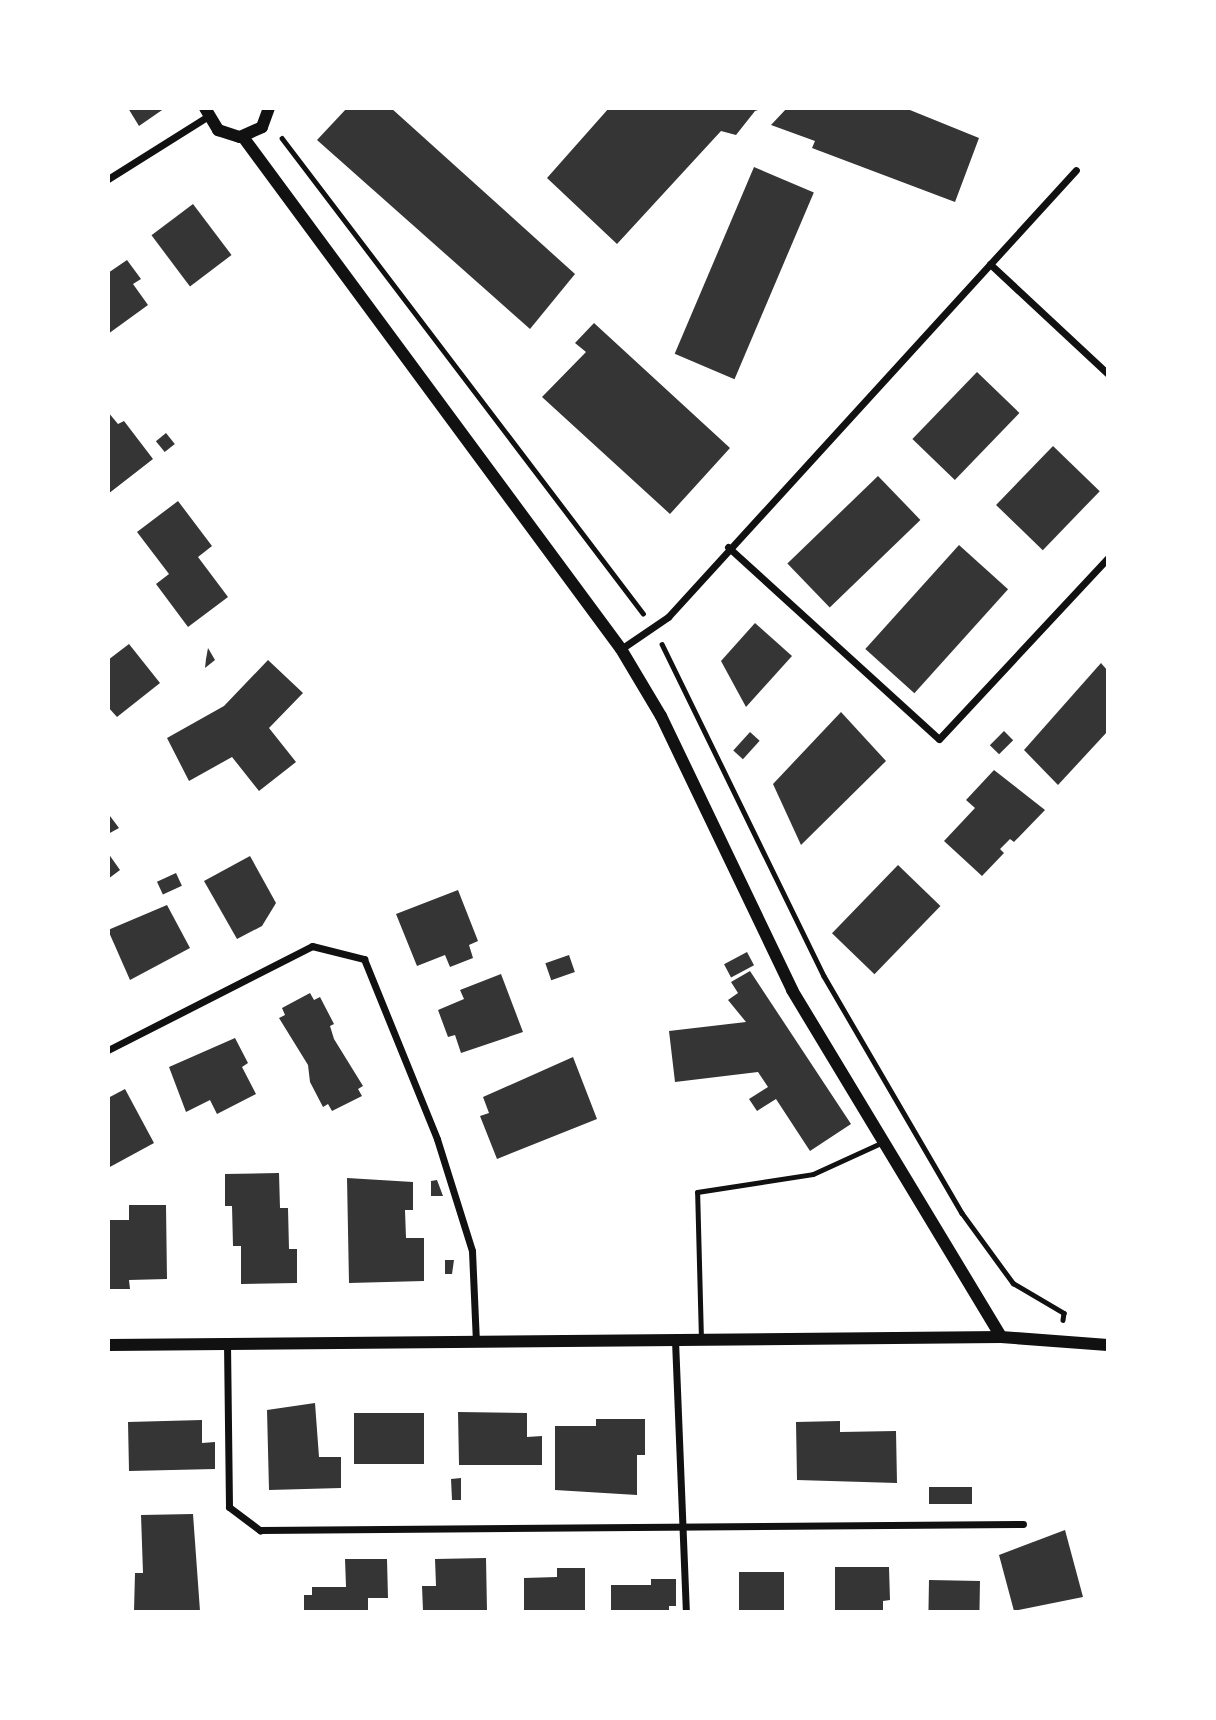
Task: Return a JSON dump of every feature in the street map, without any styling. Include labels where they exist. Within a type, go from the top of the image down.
[{"type":"street","points":[[243,137],[262,127],[269,108]]},
{"type":"street","points":[[108,178],[206,113],[218,130],[243,137],[621,649],[661,716],[792,990],[1001,1337]]},
{"type":"street","points":[[621,649],[655,630],[728,547],[1076,170]]},
{"type":"street","points":[[990,264],[1108,374]]},
{"type":"street","points":[[728,547],[939,739],[1108,558]]},
{"type":"street","points":[[109,1049],[312,946],[364,959],[437,1139],[472,1251],[476,1343]]},
{"type":"street","points":[[108,1346],[1001,1337],[1108,1345]]},
{"type":"street","points":[[676,1340],[686,1612]]},
{"type":"street","points":[[227,1343],[229,1507],[260,1530],[682,1530],[1023,1524]]},
{"type":"lane","points":[[701,1340],[696,1192],[813,1174],[883,1142]]},
{"type":"building","points":[[128,108],[165,108],[139,126]]},
{"type":"building","points":[[347,108],[391,108],[575,274],[530,329],[317,140]]},
{"type":"building","points":[[609,108],[764,108],[755,111],[736,135],[721,131],[617,244],[547,178]]},
{"type":"building","points":[[787,108],[905,108],[979,138],[955,202],[812,148],[815,141],[771,125]]},
{"type":"building","points":[[754,167],[814,192],[735,379],[675,354]]},
{"type":"building","points":[[193,204],[232,255],[190,286],[151,235]]},
{"type":"building","points":[[127,260],[141,279],[133,284],[148,305],[108,334],[108,273]]},
{"type":"building","points":[[594,323],[730,448],[670,514],[542,397],[586,352],[575,343]]},
{"type":"building","points":[[977,372],[1019,413],[955,480],[912,439]]},
{"type":"building","points":[[108,412],[118,424],[124,421],[153,459],[108,494]]},
{"type":"building","points":[[166,433],[175,444],[165,452],[156,441]]},
{"type":"building","points":[[1053,446],[1100,491],[1043,550],[996,505]]},
{"type":"building","points":[[878,476],[920,520],[830,607],[787,564]]},
{"type":"building","points":[[178,501],[212,546],[198,557],[228,597],[188,627],[156,584],[169,574],[137,532]]},
{"type":"building","points":[[959,545],[1008,589],[914,693],[865,649]]},
{"type":"building","points":[[755,623],[792,656],[746,707],[721,661]]},
{"type":"building","points":[[129,644],[160,683],[117,717],[108,707],[108,660]]},
{"type":"building","points":[[208,648],[215,660],[205,668],[206,659]]},
{"type":"building","points":[[268,660],[303,693],[269,728],[296,762],[259,791],[232,757],[189,781],[167,738],[224,706]]},
{"type":"building","points":[[1101,663],[1107,670],[1107,732],[1058,785],[1024,750]]},
{"type":"building","points":[[841,712],[886,761],[801,845],[773,784]]},
{"type":"building","points":[[1004,731],[1013,740],[999,754],[990,745]]},
{"type":"building","points":[[750,732],[760,741],[743,759],[733,751]]},
{"type":"building","points":[[994,770],[1045,810],[1014,842],[1010,839],[1000,849],[1004,853],[982,876],[944,841],[975,808],[966,800]]},
{"type":"building","points":[[110,816],[119,828],[108,834],[108,818]]},
{"type":"building","points":[[108,853],[120,870],[108,879]]},
{"type":"building","points":[[250,856],[276,903],[262,926],[237,939],[204,881]]},
{"type":"building","points":[[898,865],[940,906],[874,974],[832,933]]},
{"type":"building","points":[[176,873],[182,886],[163,895],[157,882]]},
{"type":"building","points":[[458,890],[478,941],[469,945],[473,958],[450,967],[445,955],[417,966],[396,914]]},
{"type":"building","points":[[167,905],[190,948],[130,980],[108,930]]},
{"type":"building","points":[[747,952],[754,965],[731,977],[724,964]]},
{"type":"building","points":[[569,955],[575,972],[551,980],[545,963]]},
{"type":"building","points":[[750,971],[851,1124],[810,1151],[776,1099],[757,1111],[749,1099],[768,1087],[758,1072],[675,1082],[669,1031],[746,1022],[728,1000],[738,993],[731,982]]},
{"type":"building","points":[[501,974],[523,1032],[461,1053],[455,1035],[448,1037],[438,1010],[464,999],[460,990]]},
{"type":"building","points":[[310,993],[314,1000],[320,997],[334,1024],[330,1026],[334,1039],[363,1086],[358,1089],[362,1096],[332,1111],[328,1104],[323,1107],[310,1082],[308,1065],[279,1018],[285,1015],[282,1008]]},
{"type":"building","points":[[235,1038],[248,1063],[242,1067],[256,1094],[217,1114],[210,1100],[186,1112],[169,1067]]},
{"type":"building","points":[[573,1057],[597,1119],[497,1159],[480,1116],[489,1113],[483,1097]]},
{"type":"building","points":[[125,1089],[154,1143],[108,1168],[108,1098]]},
{"type":"building","points":[[279,1173],[280,1208],[288,1208],[289,1249],[297,1249],[297,1283],[241,1284],[241,1246],[233,1246],[232,1206],[225,1206],[225,1174]]},
{"type":"building","points":[[347,1178],[413,1182],[413,1210],[405,1210],[406,1238],[424,1238],[424,1281],[349,1283]]},
{"type":"building","points":[[437,1180],[443,1196],[431,1196],[431,1181]]},
{"type":"building","points":[[129,1205],[166,1205],[167,1279],[129,1280],[130,1289],[108,1289],[108,1220],[129,1220]]},
{"type":"building","points":[[445,1260],[454,1260],[452,1274],[445,1274]]},
{"type":"building","points":[[315,1403],[319,1457],[341,1457],[341,1488],[269,1490],[267,1410]]},
{"type":"building","points":[[458,1412],[527,1413],[527,1437],[542,1436],[542,1465],[459,1465]]},
{"type":"building","points":[[354,1413],[424,1413],[424,1464],[354,1464]]},
{"type":"building","points":[[596,1419],[645,1419],[645,1455],[637,1455],[637,1495],[555,1490],[555,1426],[596,1426]]},
{"type":"building","points":[[202,1420],[202,1443],[215,1442],[215,1469],[129,1471],[128,1422]]},
{"type":"building","points":[[840,1421],[840,1432],[896,1431],[897,1483],[797,1480],[796,1422]]},
{"type":"building","points":[[461,1478],[461,1500],[452,1500],[451,1479]]},
{"type":"building","points":[[929,1487],[972,1487],[972,1504],[929,1504]]},
{"type":"building","points":[[193,1514],[200,1611],[134,1611],[135,1573],[143,1573],[141,1515]]},
{"type":"building","points":[[1065,1530],[1083,1597],[1014,1611],[999,1555]]},
{"type":"building","points":[[486,1558],[487,1611],[423,1611],[422,1586],[436,1586],[435,1559]]},
{"type":"building","points":[[345,1559],[387,1559],[388,1598],[368,1598],[368,1611],[304,1611],[304,1595],[312,1595],[312,1587],[346,1587]]},
{"type":"building","points":[[835,1567],[889,1567],[890,1600],[883,1601],[883,1611],[835,1611]]},
{"type":"building","points":[[557,1568],[585,1568],[585,1611],[524,1611],[524,1578],[557,1577]]},
{"type":"building","points":[[739,1572],[784,1572],[784,1611],[739,1611]]},
{"type":"building","points":[[651,1579],[676,1579],[676,1606],[669,1606],[669,1611],[611,1611],[611,1585],[651,1585]]},
{"type":"building","points":[[929,1580],[980,1581],[979,1612],[928,1611]]}]
